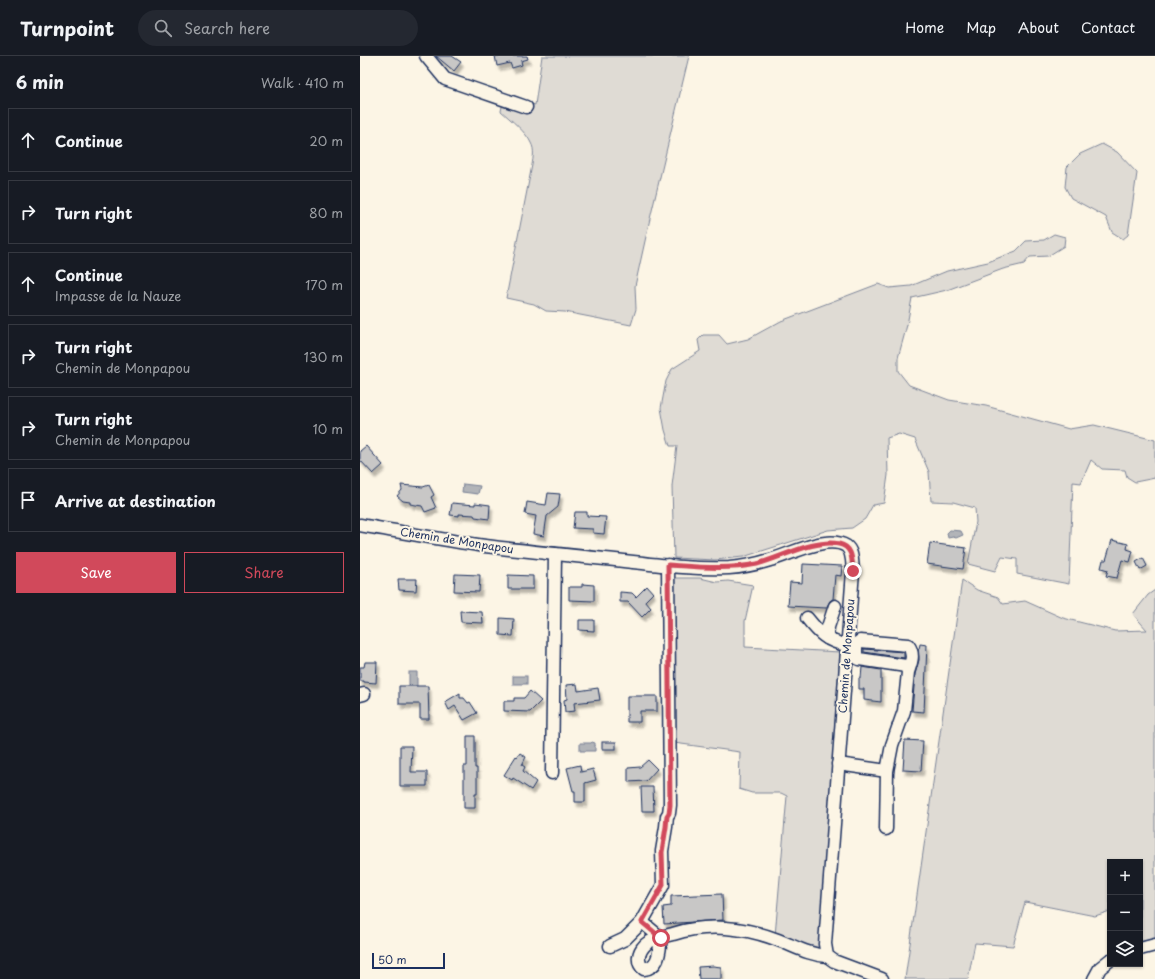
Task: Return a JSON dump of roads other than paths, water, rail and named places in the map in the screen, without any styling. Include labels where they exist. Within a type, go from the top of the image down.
[{"type":"street","points":[[426,56],[445,79],[526,107]]},
{"type":"street","name":"Chemin de Monpapou","points":[[360,525],[486,546],[708,568],[745,566],[770,560],[820,544],[831,543],[846,546],[850,550],[852,556],[853,571],[825,944],[827,956]]},
{"type":"street","points":[[552,773],[555,554]]},
{"type":"street","points":[[610,946],[625,939],[642,922],[663,885],[662,852],[670,805],[668,565]]},
{"type":"street","points":[[827,638],[828,627],[835,606]]},
{"type":"street","points":[[807,618],[818,633],[835,643],[847,645]]},
{"type":"street","points":[[886,830],[887,771],[892,745],[904,711],[908,672],[912,660],[912,649],[908,645],[860,641],[856,644],[856,657],[858,660],[906,666],[908,672]]},
{"type":"street","points":[[838,764],[887,771]]},
{"type":"street","points":[[642,922],[661,938]]},
{"type":"street","points":[[661,938],[658,959],[655,964],[644,969],[639,960],[641,950],[646,944],[661,938],[682,931],[711,927],[745,930],[776,939],[811,954],[827,956],[834,961],[882,979]]},
{"type":"street","points":[[625,939],[641,950]]},
{"type":"street","points":[[1143,948],[1155,945]]},
{"type":"street","points":[[1094,979],[1100,968],[1107,962]]}]
